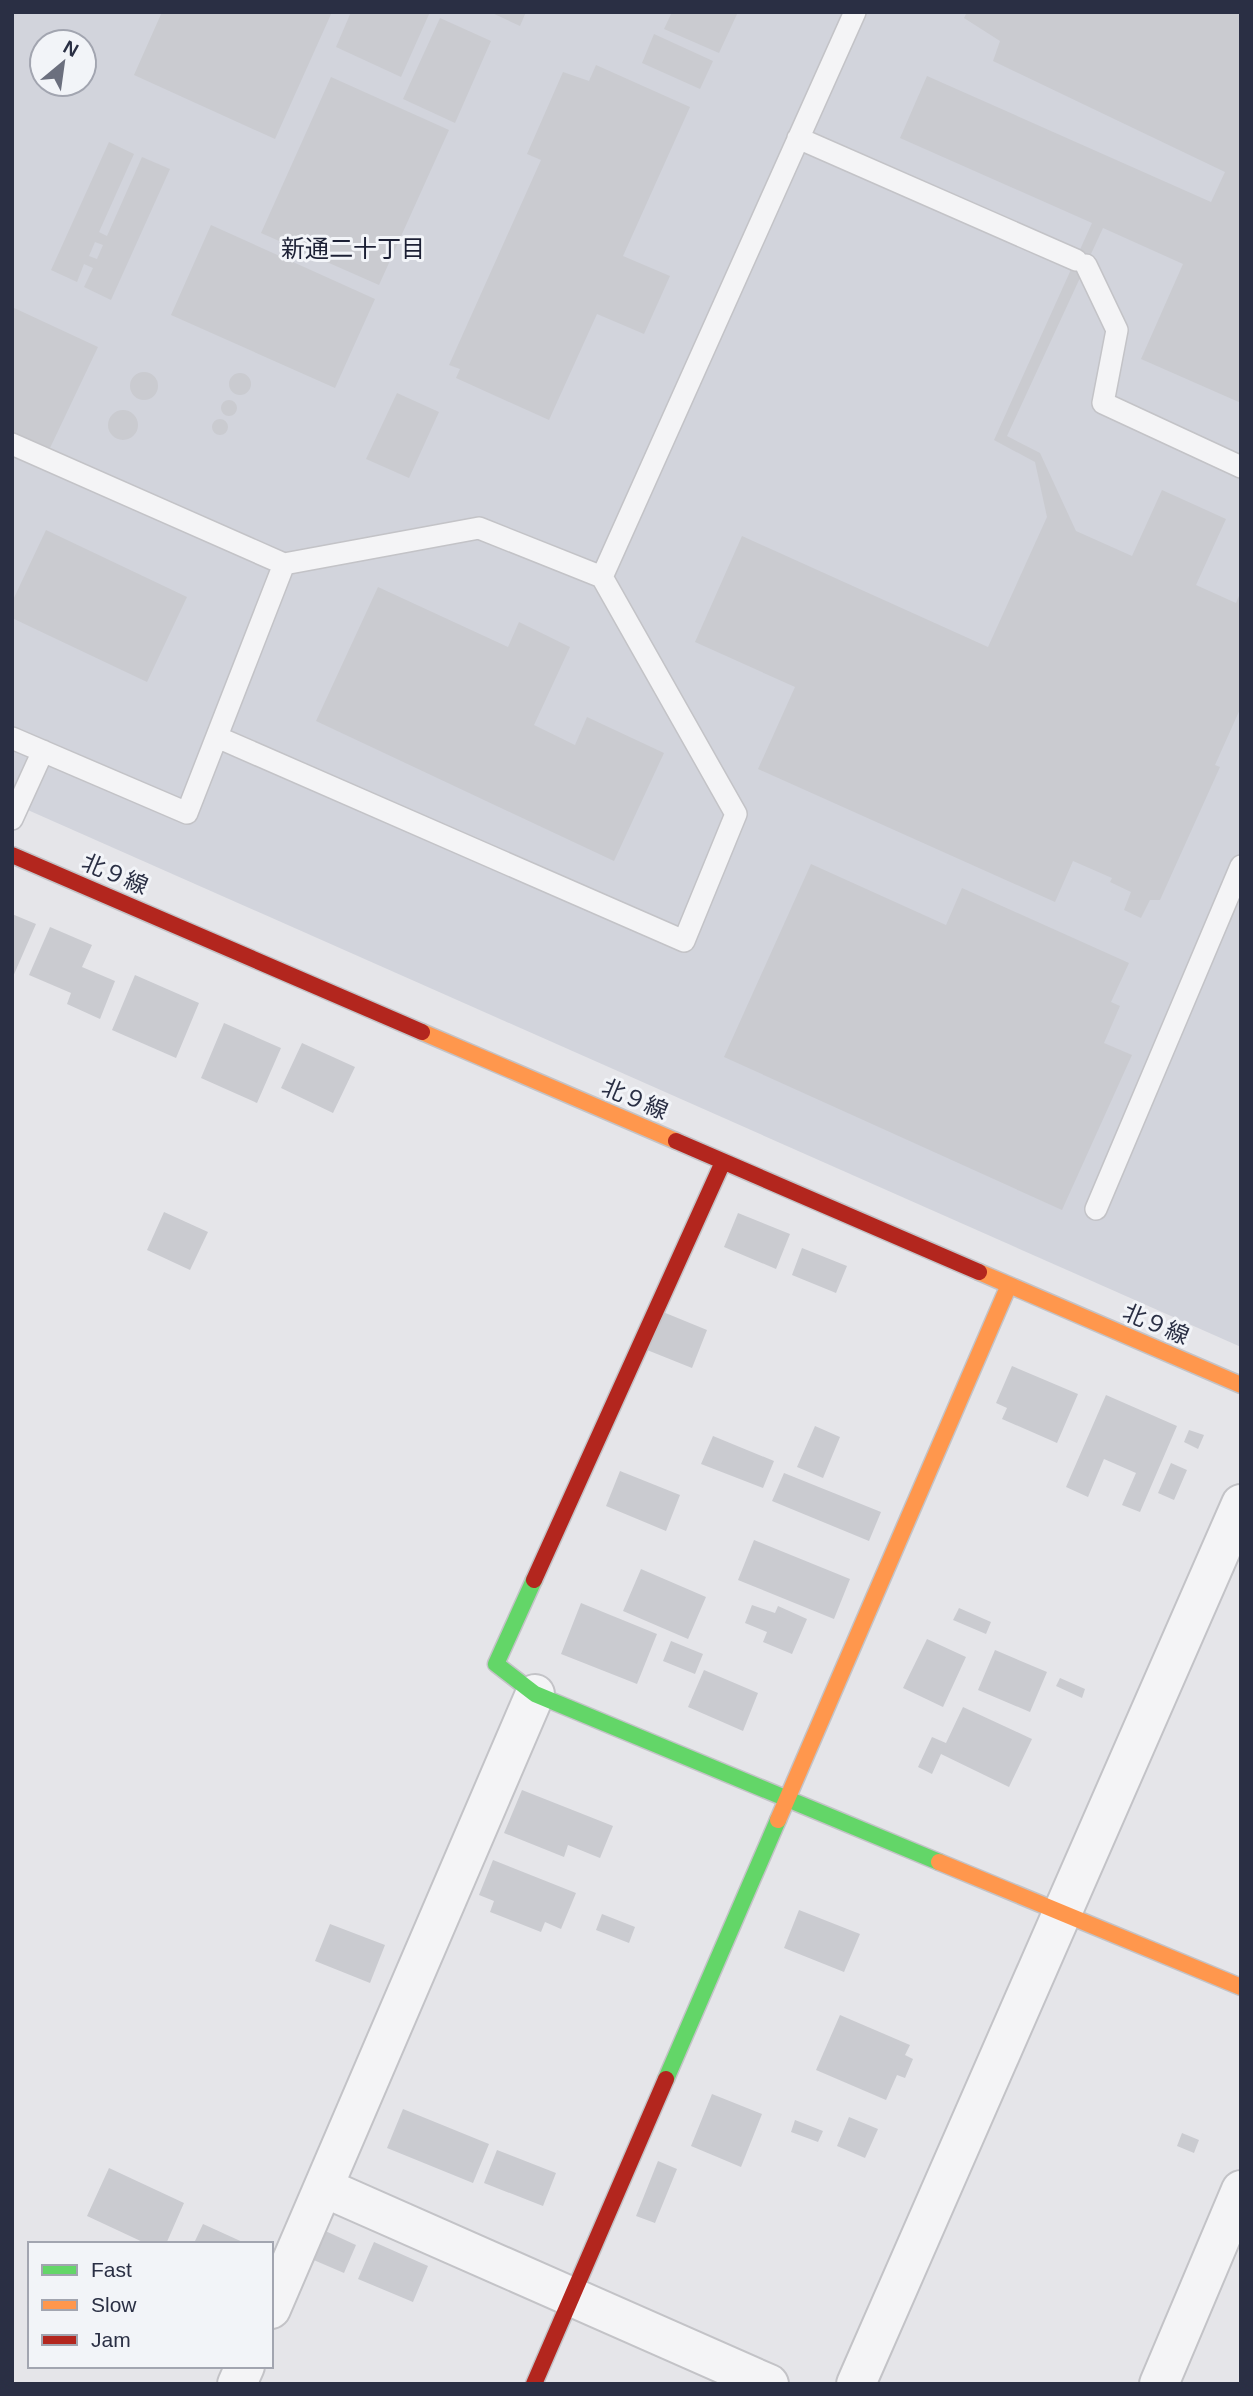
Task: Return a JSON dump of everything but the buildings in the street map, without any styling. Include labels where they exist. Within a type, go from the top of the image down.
[{"type":"street","name":"北９線","points":[[12,855],[1241,1385]]},
{"type":"street","points":[[723,1162],[496,1664],[535,1694],[1241,1987]]},
{"type":"street","points":[[534,2384],[1009,1285]]},
{"type":"street","points":[[856,2384],[1241,1504]]},
{"type":"street","points":[[273,2305],[535,1694]]},
{"type":"street","points":[[325,2188],[769,2384]]},
{"type":"street","points":[[1159,2384],[1241,2190]]},
{"type":"street","points":[[237,2384],[244,2368]]},
{"type":"lane","points":[[602,577],[855,12]]},
{"type":"lane","points":[[799,138],[1081,263],[1117,330],[1103,403],[1241,467]]},
{"type":"lane","points":[[12,444],[284,564],[479,528],[602,577],[736,814],[684,941],[217,737]]},
{"type":"lane","points":[[12,738],[187,813],[284,564]]},
{"type":"lane","points":[[12,819],[43,751]]},
{"type":"lane","points":[[1096,1209],[1241,866]]},
{"type":"shaded area","points":[[12,12],[1241,12],[1241,1347],[12,803]]},
{"type":"traffic: fast","points":[[534,1580],[496,1664],[535,1694],[939,1862]]},
{"type":"traffic: fast","points":[[666,2079],[778,1820]]},
{"type":"traffic: slow","points":[[422,1032],[676,1141]]},
{"type":"traffic: slow","points":[[979,1272],[1241,1385]]},
{"type":"traffic: slow","points":[[778,1820],[1009,1285]]},
{"type":"traffic: slow","points":[[939,1862],[1241,1987]]},
{"type":"traffic: jam","points":[[12,855],[422,1032]]},
{"type":"traffic: jam","points":[[676,1141],[979,1272]]},
{"type":"traffic: jam","points":[[534,1580],[723,1162]]},
{"type":"traffic: jam","points":[[534,2384],[666,2079]]},
{"type":"district","name":"新通二十丁目","points":[[353,248]]}]
